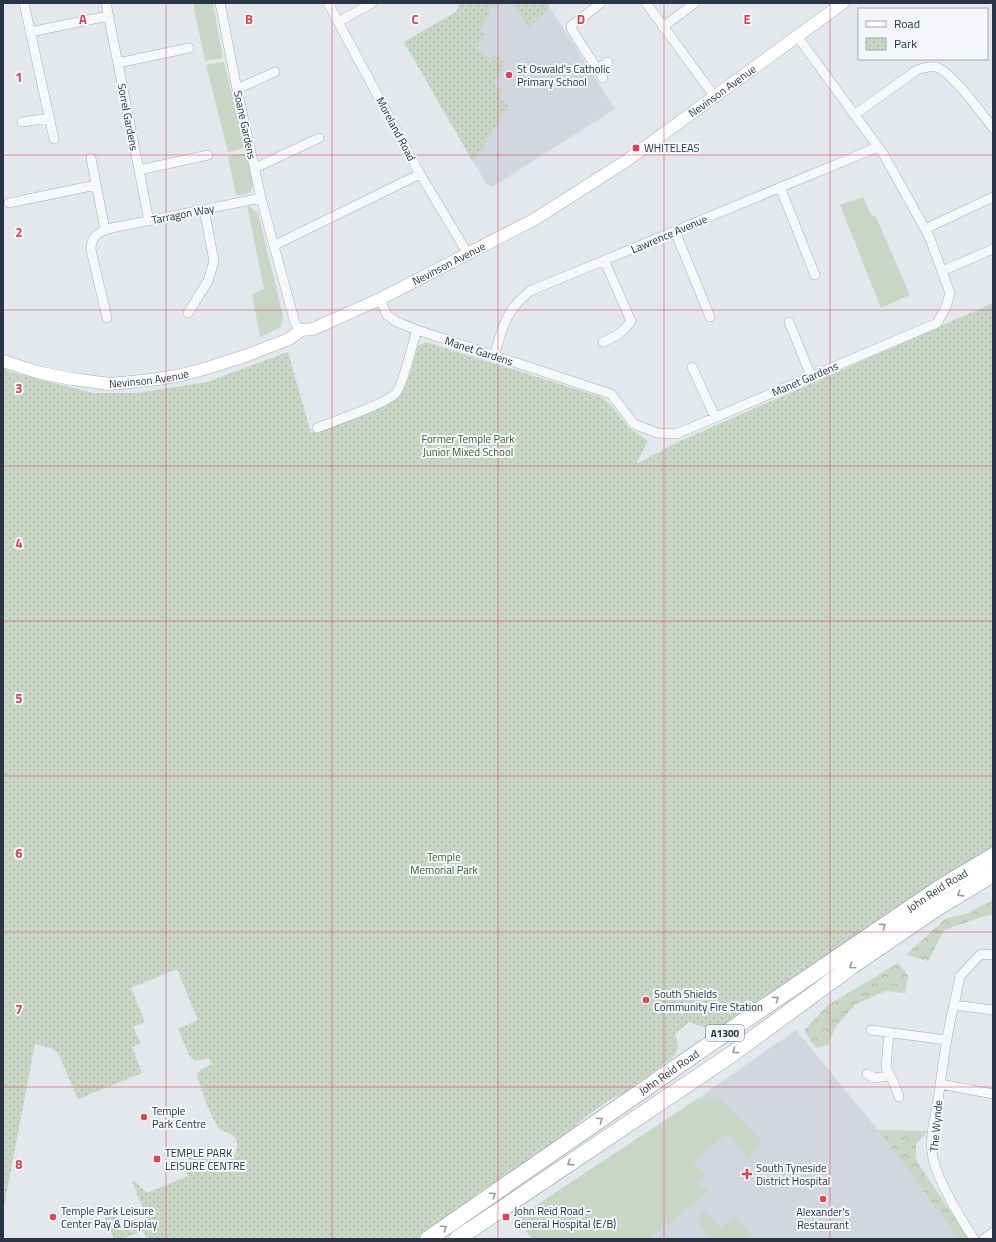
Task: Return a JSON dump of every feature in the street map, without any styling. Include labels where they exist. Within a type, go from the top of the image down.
[{"type":"highway","name":"John Reid Road","points":[[428,1239],[710,1043],[941,887],[993,856]]},
{"type":"highway","name":"John Reid Road","points":[[457,1239],[732,1054],[858,962],[937,908],[993,874]]},
{"type":"street","points":[[24,3],[54,139]]},
{"type":"street","name":"Sorrel Gardens","points":[[106,3],[149,221]]},
{"type":"street","name":"Soane Gardens","points":[[220,3],[261,198],[295,323],[301,330]]},
{"type":"street","name":"Moreland Road","points":[[328,3],[420,174],[468,254]]},
{"type":"street","points":[[338,22],[372,3]]},
{"type":"street","points":[[601,3],[572,26],[572,30],[603,78]]},
{"type":"street","points":[[646,3],[715,97]]},
{"type":"street","points":[[663,26],[695,3]]},
{"type":"street","name":"Nevinson Avenue","points":[[3,361],[37,372],[72,379],[110,384],[150,380],[198,371],[248,355],[289,338],[301,330],[313,328],[380,299],[535,219],[626,161],[843,3]]},
{"type":"street","points":[[30,32],[108,16]]},
{"type":"street","name":"Manet Gardens","points":[[380,299],[388,315],[396,322],[494,356],[612,394],[634,424],[657,433],[676,434],[936,323],[946,307],[950,293],[929,236],[884,155],[797,36]]},
{"type":"street","points":[[118,63],[190,48]]},
{"type":"street","points":[[598,69],[608,62]]},
{"type":"street","points":[[854,115],[917,70],[926,67],[935,67],[948,74],[993,128]]},
{"type":"street","points":[[238,89],[275,72]]},
{"type":"street","points":[[22,122],[49,118]]},
{"type":"street","points":[[255,168],[319,138]]},
{"type":"street","name":"Lawrence Avenue","points":[[494,356],[508,315],[518,300],[530,291],[878,147]]},
{"type":"street","points":[[139,170],[208,155]]},
{"type":"street","points":[[91,158],[105,230],[91,241],[91,250],[107,318]]},
{"type":"street","points":[[275,245],[420,174]]},
{"type":"street","points":[[9,203],[96,185]]},
{"type":"street","points":[[780,187],[815,275]]},
{"type":"street","points":[[925,229],[993,197]]},
{"type":"street","name":"Tarragon Way","points":[[105,230],[261,198]]},
{"type":"street","points":[[188,313],[208,281],[214,261],[204,209]]},
{"type":"street","points":[[675,231],[710,317]]},
{"type":"street","points":[[942,271],[993,249]]},
{"type":"street","points":[[603,342],[623,332],[631,321],[604,260]]},
{"type":"street","points":[[789,322],[811,376]]},
{"type":"street","points":[[317,428],[386,400],[396,393],[402,381],[417,330]]},
{"type":"street","points":[[692,366],[715,417]]},
{"type":"street","name":"The Wynde","points":[[974,1239],[964,1224],[937,1172],[932,1152],[933,1131],[946,1040],[960,976],[981,954],[993,955]]},
{"type":"street","points":[[954,1005],[993,1010]]},
{"type":"street","points":[[871,1030],[946,1040]]},
{"type":"street","points":[[889,1032],[886,1068],[894,1082],[899,1097]]},
{"type":"street","points":[[867,1074],[874,1078],[890,1076]]},
{"type":"street","points":[[940,1084],[993,1094]]},
{"type":"street","points":[[984,1239],[993,1232]]},
{"type":"shaded area","name":"St Oswald's Catholic Primary School","points":[[460,3],[547,3],[615,109],[492,187],[487,185],[404,42],[456,12]]},
{"type":"shaded area","name":"South Tyneside District Hospital","points":[[796,1030],[878,1130],[959,1239],[532,1239],[517,1218],[694,1101]]},
{"type":"green space","points":[[193,3],[213,3],[223,58],[205,61]]},
{"type":"green space","points":[[460,3],[498,3],[488,10],[490,12],[479,31],[485,35],[476,49],[491,59],[494,55],[506,63],[493,84],[503,90],[498,98],[509,105],[473,162],[404,42],[456,12]]},
{"type":"green space","points":[[512,3],[547,3],[550,7],[529,27]]},
{"type":"green space","points":[[224,62],[245,148],[228,152],[206,65]]},
{"type":"green space","points":[[246,153],[253,175],[253,186],[246,194],[236,195],[228,156]]},
{"type":"green space","points":[[863,197],[872,216],[875,215],[910,295],[881,308],[840,205]]},
{"type":"green space","points":[[247,205],[258,213],[283,316],[281,327],[260,337],[252,294],[264,289]]},
{"type":"green space","name":"Temple Memorial Park","points":[[993,303],[993,847],[868,927],[714,1031],[689,1022],[675,1034],[678,1047],[676,1053],[671,1059],[624,1093],[608,1101],[580,1121],[564,1134],[566,1138],[420,1239],[147,1239],[143,1231],[122,1239],[114,1239],[105,1218],[114,1214],[120,1229],[147,1218],[132,1181],[137,1183],[147,1193],[188,1176],[186,1171],[186,1163],[194,1154],[207,1156],[220,1163],[231,1159],[237,1150],[237,1143],[233,1135],[221,1130],[214,1121],[198,1079],[197,1074],[201,1069],[212,1064],[209,1058],[195,1061],[189,1055],[178,1029],[198,1020],[177,969],[131,988],[145,1022],[133,1027],[141,1043],[132,1047],[142,1073],[78,1099],[58,1053],[51,1048],[35,1044],[3,1212],[3,368],[11,372],[93,393],[136,393],[207,382],[288,352],[311,433],[385,405],[402,391],[410,373],[418,346],[426,342],[601,397],[611,405],[629,428],[648,441],[636,464],[678,442]]},
{"type":"green space","points":[[993,900],[993,914],[944,930],[928,961],[906,955],[945,919],[968,913]]},
{"type":"green space","points":[[898,963],[908,975],[905,993],[886,991],[856,1004],[836,1026],[828,1045],[816,1048],[804,1031],[828,1005]]},
{"type":"green space","points":[[721,1099],[759,1138],[759,1147],[748,1158],[728,1133],[693,1161],[705,1176],[697,1183],[702,1189],[705,1187],[708,1192],[649,1239],[532,1239],[517,1218],[694,1101]]},
{"type":"green space","points":[[878,1130],[928,1131],[916,1144],[916,1158],[919,1165],[969,1239],[959,1239]]},
{"type":"green space","points":[[706,1210],[720,1228],[736,1216],[751,1235],[746,1239],[712,1239],[699,1224],[702,1222],[698,1217]]},
{"type":"place","name":"St Oswald's Catholic Primary School","points":[[509,75]]},
{"type":"place","name":"WHITELEAS","points":[[636,148]]},
{"type":"place","name":"South Shields Community Fire Station","points":[[646,1000]]},
{"type":"place","name":"Temple Park Centre","points":[[144,1117]]},
{"type":"place","name":"TEMPLE PARK LEISURE CENTRE","points":[[157,1159]]},
{"type":"place","name":"South Tyneside District Hospital","points":[[747,1174]]},
{"type":"place","name":"Alexander's Restaurant","points":[[823,1199]]},
{"type":"place","name":"Temple Park Leisure Center Pay & Display","points":[[53,1217]]},
{"type":"place","name":"John Reid Road - General Hospital (E/B)","points":[[506,1217]]},
{"type":"park label","name":"Former Temple Park Junior Mixed School","points":[[468,445]]}]
